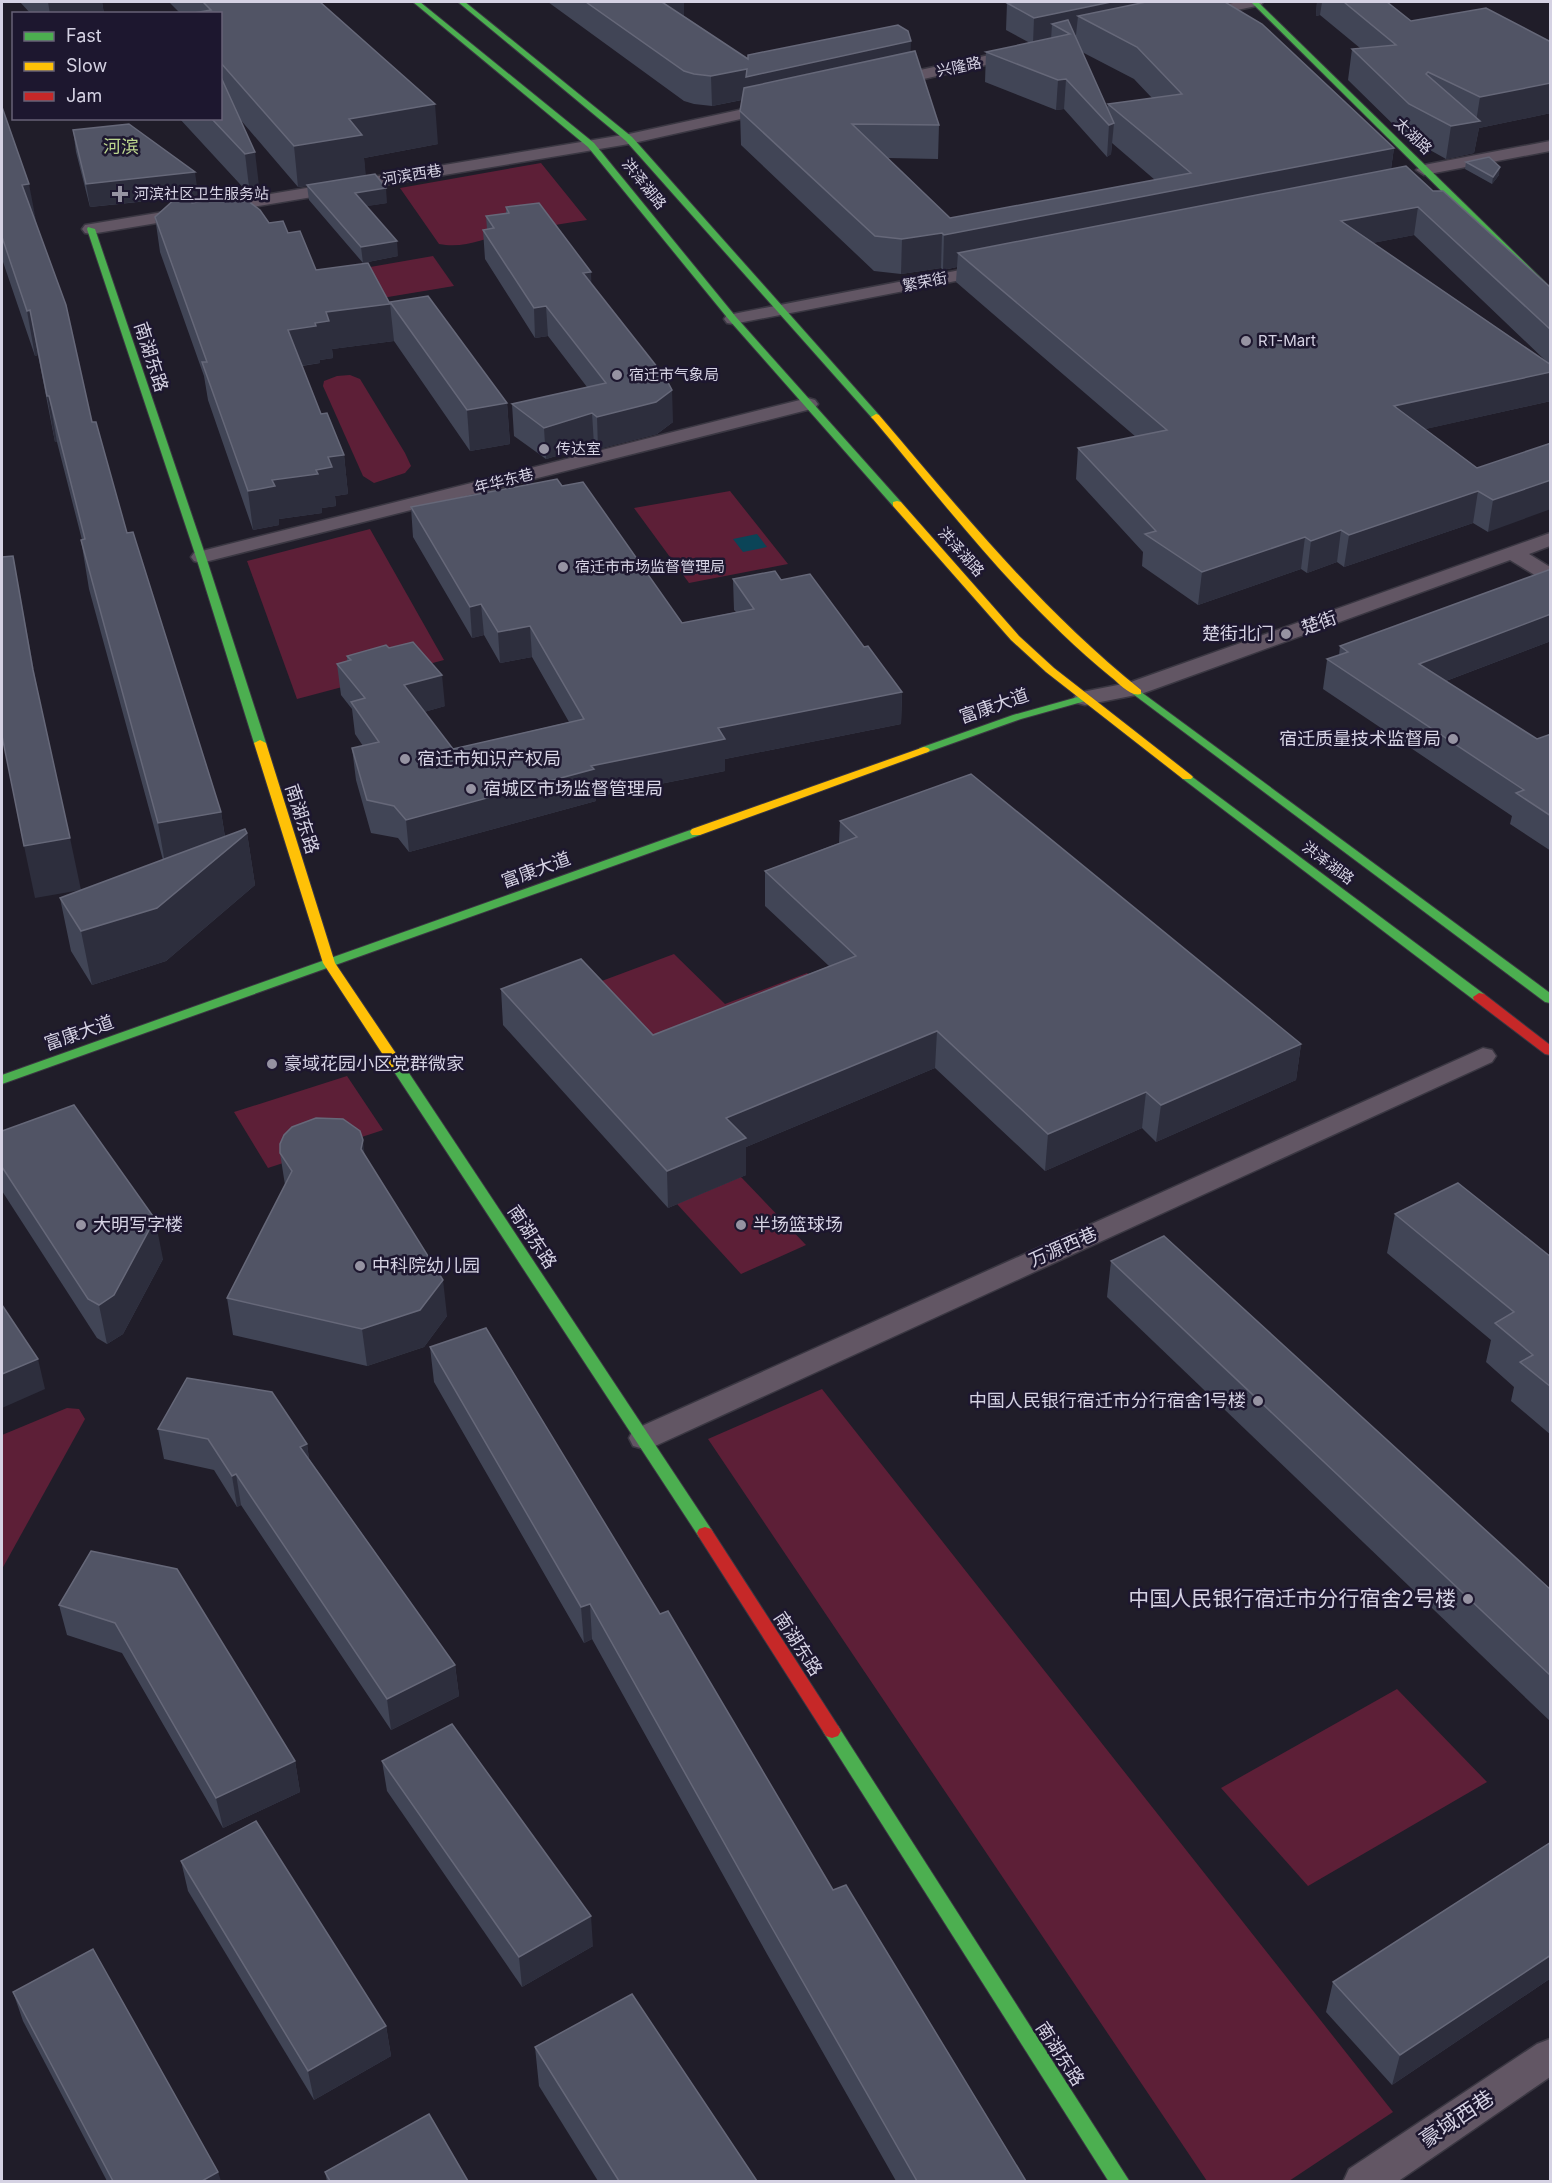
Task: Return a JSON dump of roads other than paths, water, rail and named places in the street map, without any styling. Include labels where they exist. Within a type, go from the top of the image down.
[{"type":"main road","name":"洪泽湖路","points":[[416,2],[591,145],[733,319],[1016,638],[1085,698],[1551,1051]]},
{"type":"main road","name":"洪泽湖路","points":[[461,2],[629,139],[783,310],[1028,592],[1070,636],[1133,689],[1551,999]]},
{"type":"main road","name":"太湖路","points":[[1255,2],[1532,276],[1551,291]]},
{"type":"main road","name":"南湖东路","points":[[91,229],[201,557],[329,963],[644,1438],[1120,2181]]},
{"type":"main road","name":"富康大道","points":[[2,1080],[1017,717],[1085,698]]},
{"type":"street","points":[[1184,17],[1255,2]]},
{"type":"street","name":"兴隆路","points":[[872,86],[1033,50]]},
{"type":"street","points":[[591,145],[790,104]]},
{"type":"street","name":"河滨西巷","points":[[91,229],[591,145]]},
{"type":"street","points":[[1412,185],[1430,175],[1551,146]]},
{"type":"street","name":"繁荣街","points":[[733,319],[1010,265]]},
{"type":"street","name":"年华东巷","points":[[201,557],[808,404]]},
{"type":"street","name":"楚街","points":[[1085,698],[1133,689],[1551,539]]},
{"type":"street","points":[[1513,553],[1551,576]]},
{"type":"street","name":"万源西巷","points":[[644,1438],[1483,1056]]},
{"type":"street","name":"豪域西巷","points":[[1363,2181],[1551,2056]]},
{"type":"water","points":[[757,534],[767,547],[743,552],[733,539]]},
{"type":"place","name":"河滨社区卫生服务站","points":[[120,194]]},
{"type":"place","name":"RT-Mart","points":[[1246,341]]},
{"type":"place","name":"宿迁市气象局","points":[[617,375]]},
{"type":"place","name":"传达室","points":[[544,449]]},
{"type":"place","name":"宿迁市市场监督管理局","points":[[563,567]]},
{"type":"place","name":"楚街北门","points":[[1286,634]]},
{"type":"place","name":"宿迁质量技术监督局","points":[[1453,739]]},
{"type":"place","name":"宿迁市知识产权局","points":[[405,759]]},
{"type":"place","name":"宿城区市场监督管理局","points":[[471,789]]},
{"type":"place","name":"豪域花园小区党群微家","points":[[272,1064]]},
{"type":"place","name":"大明写字楼","points":[[81,1225]]},
{"type":"place","name":"半场篮球场","points":[[741,1225]]},
{"type":"place","name":"中科院幼儿园","points":[[360,1266]]},
{"type":"place","name":"中国人民银行宿迁市分行宿舍1号楼","points":[[1258,1401]]},
{"type":"place","name":"中国人民银行宿迁市分行宿舍2号楼","points":[[1468,1599]]},
{"type":"district","name":"河滨","points":[[121,147]]}]
